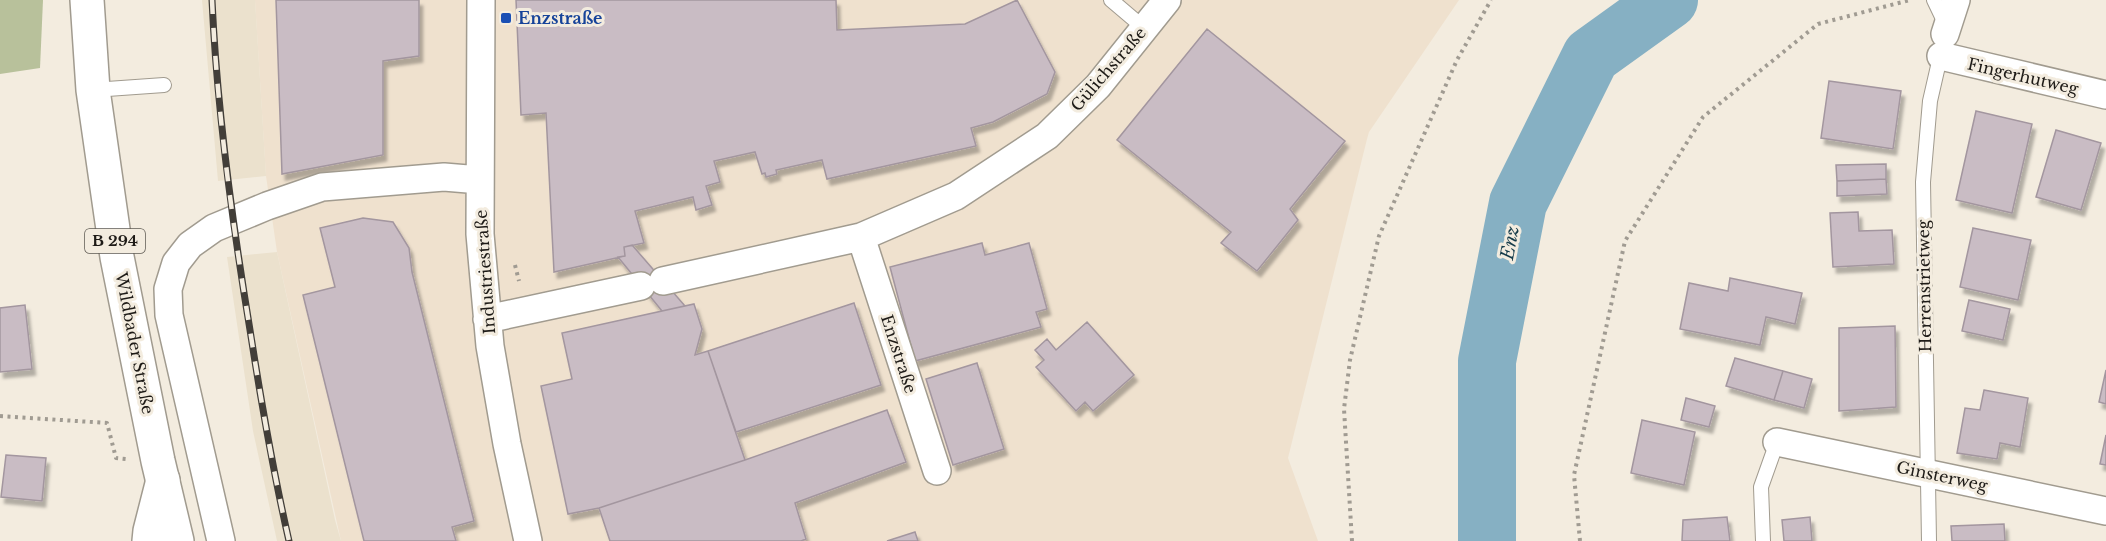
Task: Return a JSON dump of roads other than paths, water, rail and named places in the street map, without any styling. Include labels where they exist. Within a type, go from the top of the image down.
[{"type":"main road","name":"Wildbader Straße","points":[[87,0],[93,90],[117,257],[177,541]]},
{"type":"main road","points":[[149,541],[163,480]]},
{"type":"street","name":"Industriestraße","points":[[481,0],[480,234],[487,319],[507,444],[528,541]]},
{"type":"street","name":"Gülichstraße","points":[[861,237],[956,196],[1047,136],[1098,86],[1167,0]]},
{"type":"street","name":"Herrenstrietweg","points":[[1943,45],[1956,0]]},
{"type":"street","name":"Fingerhutweg","points":[[1943,45],[2106,95]]},
{"type":"street","points":[[221,541],[169,315],[168,289],[176,263],[190,244],[214,228],[322,187],[444,177],[480,180]]},
{"type":"street","points":[[487,319],[861,237]]},
{"type":"street","name":"Enzstraße","points":[[861,237],[937,471]]},
{"type":"street","name":"Ginsterweg","points":[[1777,442],[2106,511]]},
{"type":"lane","points":[[1111,0],[1144,28]]},
{"type":"lane","points":[[1934,0],[1944,19],[1943,45]]},
{"type":"lane","name":"Herrenstrietweg","points":[[1929,541],[1923,182],[1930,101],[1943,45]]},
{"type":"lane","points":[[93,90],[164,85]]},
{"type":"lane","points":[[1763,541],[1761,487],[1777,442]]},
{"type":"waterway","name":"Enz","points":[[1487,541],[1487,361],[1518,203],[1591,56],[1669,0]]},
{"type":"railway","points":[[212,0],[221,124],[237,248],[263,410],[289,541]]},
{"type":"place","name":"Enzstraße","points":[[506,18]]}]
